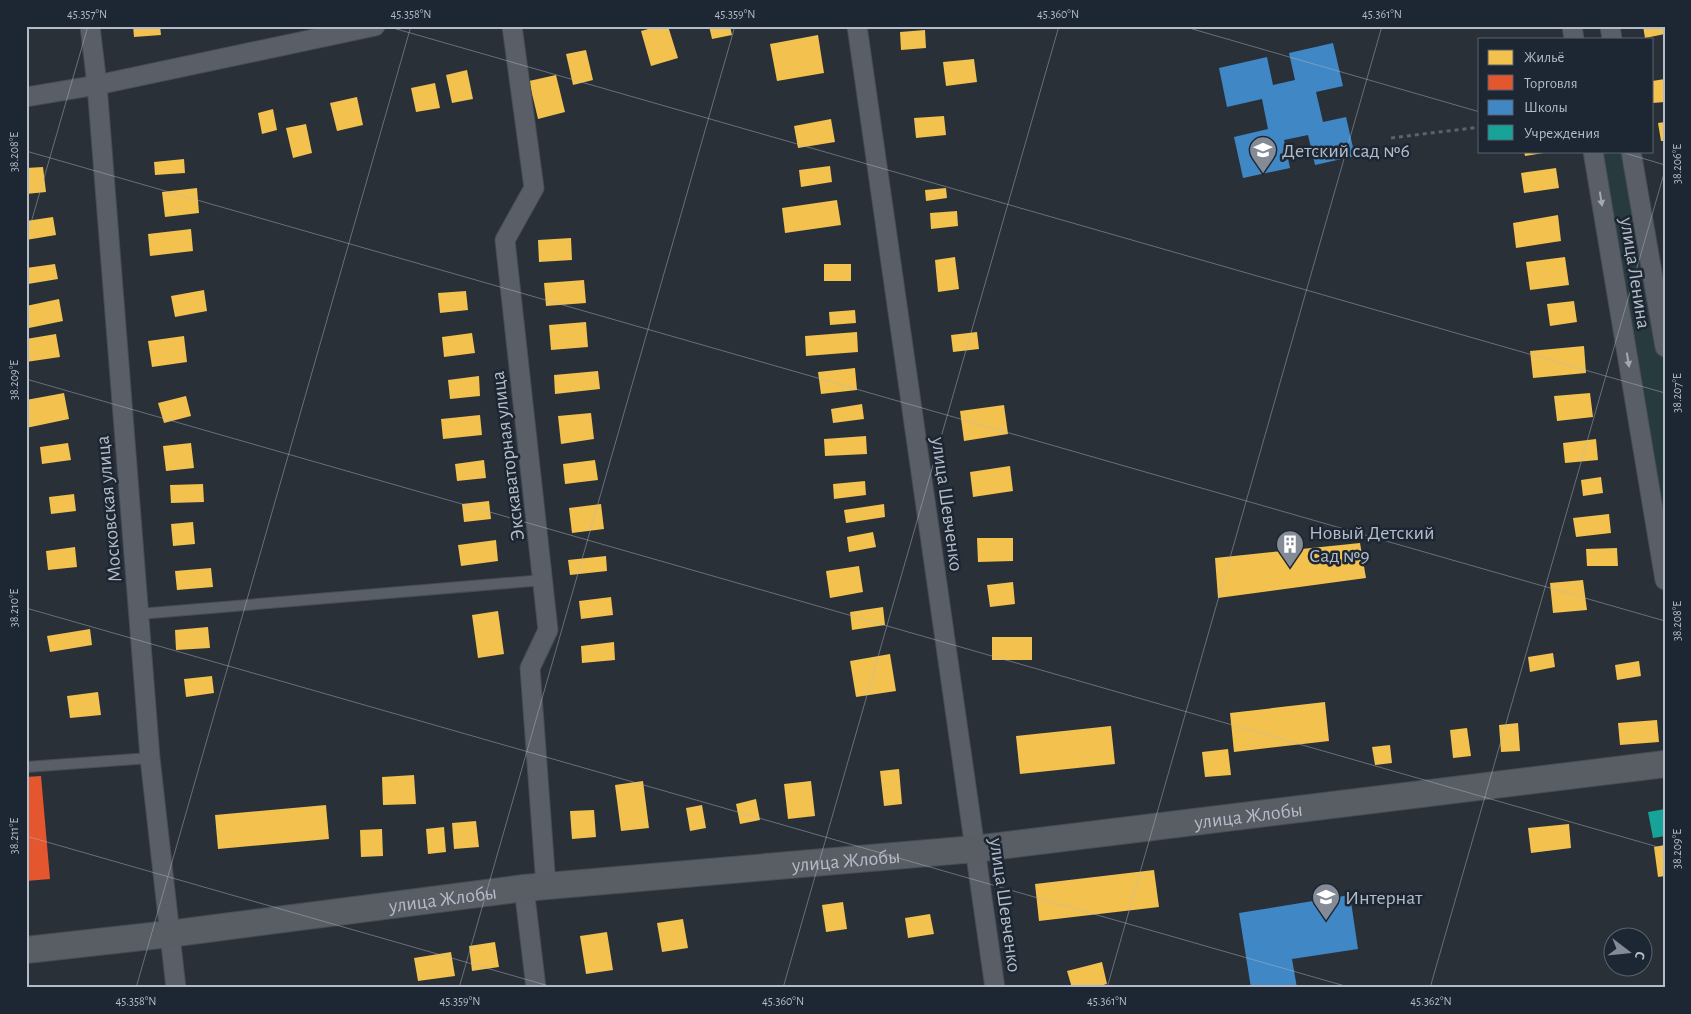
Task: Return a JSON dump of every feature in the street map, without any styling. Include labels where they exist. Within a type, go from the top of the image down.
[{"type":"street","name":"Московская улица","points":[[90,26],[97,85],[150,758],[176,988]]},
{"type":"street","points":[[26,97],[97,85],[375,26]]},
{"type":"street","name":"Экскаваторная улица","points":[[512,26],[534,188],[505,240],[544,580],[548,630],[530,668],[536,988]]},
{"type":"street","name":"улица Шевченко","points":[[857,26],[995,988]]},
{"type":"street","name":"улица Ленина","points":[[1593,152],[1665,580]]},
{"type":"street","name":"улица Ленина","points":[[1631,152],[1665,347]]},
{"type":"street","name":"улица Жлобы","points":[[26,950],[169,934],[535,887],[975,849],[1665,764]]},
{"type":"lane","points":[[139,614],[544,580]]},
{"type":"lane","points":[[26,768],[150,758]]},
{"type":"path","points":[[1391,138],[1478,127]]},
{"type":"green space","points":[[1593,152],[1628,152],[1665,365],[1665,609]]},
{"type":"building: Жильё","points":[[133,26],[160,26],[161,35],[134,37]]},
{"type":"building: Жильё","points":[[659,26],[668,26],[678,58],[651,66],[641,31]]},
{"type":"building: Жильё","points":[[709,26],[730,26],[732,35],[712,39]]},
{"type":"building: Жильё","points":[[1643,26],[1665,26],[1665,34],[1645,38]]},
{"type":"building: Жильё","points":[[925,30],[926,48],[901,50],[900,32]]},
{"type":"building: Жильё","points":[[818,35],[824,73],[777,81],[770,44]]},
{"type":"building: Жильё","points":[[586,50],[593,80],[573,85],[566,54]]},
{"type":"building: Жильё","points":[[974,59],[977,82],[946,86],[943,62]]},
{"type":"building: Жильё","points":[[467,70],[473,99],[452,103],[446,75]]},
{"type":"building: Жильё","points":[[556,75],[565,112],[538,119],[529,81]]},
{"type":"building: Жильё","points":[[1665,79],[1665,102],[1654,103],[1654,81]]},
{"type":"building: Жильё","points":[[435,83],[440,108],[416,112],[411,88]]},
{"type":"building: Жильё","points":[[357,97],[363,125],[337,131],[330,103]]},
{"type":"building: Жильё","points":[[273,109],[277,130],[262,134],[258,113]]},
{"type":"building: Жильё","points":[[944,116],[946,135],[916,138],[914,118]]},
{"type":"building: Жильё","points":[[831,119],[835,142],[798,148],[794,126]]},
{"type":"building: Жильё","points":[[1665,122],[1665,141],[1661,141],[1658,123]]},
{"type":"building: Жильё","points":[[306,124],[312,153],[293,158],[286,128]]},
{"type":"building: Жильё","points":[[1524,152],[1550,152],[1525,156]]},
{"type":"building: Жильё","points":[[184,159],[185,173],[155,175],[154,162]]},
{"type":"building: Жильё","points":[[830,166],[832,182],[801,187],[799,170]]},
{"type":"building: Жильё","points":[[43,167],[46,192],[26,194],[26,168]]},
{"type":"building: Жильё","points":[[1556,168],[1559,188],[1524,193],[1521,173]]},
{"type":"building: Жильё","points":[[197,188],[199,213],[165,217],[162,192]]},
{"type":"building: Жильё","points":[[946,188],[947,198],[926,201],[925,190]]},
{"type":"building: Жильё","points":[[837,200],[841,225],[785,233],[782,208]]},
{"type":"building: Жильё","points":[[957,211],[958,226],[931,229],[930,213]]},
{"type":"building: Жильё","points":[[1558,215],[1561,241],[1516,248],[1513,223]]},
{"type":"building: Жильё","points":[[53,217],[56,235],[26,240],[26,221]]},
{"type":"building: Жильё","points":[[191,229],[193,251],[150,256],[148,234]]},
{"type":"building: Жильё","points":[[571,238],[572,260],[539,262],[538,240]]},
{"type":"building: Жильё","points":[[955,257],[959,289],[938,292],[935,260]]},
{"type":"building: Жильё","points":[[1565,257],[1569,285],[1530,290],[1526,262]]},
{"type":"building: Жильё","points":[[55,264],[58,279],[28,284],[26,268]]},
{"type":"building: Жильё","points":[[824,264],[851,264],[851,281],[824,281]]},
{"type":"building: Жильё","points":[[584,280],[586,303],[546,306],[544,283]]},
{"type":"building: Жильё","points":[[204,290],[207,311],[175,317],[171,296]]},
{"type":"building: Жильё","points":[[466,291],[468,310],[440,313],[438,293]]},
{"type":"building: Жильё","points":[[59,299],[63,321],[29,328],[26,306]]},
{"type":"building: Жильё","points":[[1574,301],[1577,322],[1550,326],[1547,304]]},
{"type":"building: Жильё","points":[[855,310],[856,323],[830,325],[829,312]]},
{"type":"building: Жильё","points":[[586,322],[588,347],[551,350],[549,325]]},
{"type":"building: Жильё","points":[[857,332],[858,352],[806,356],[805,336]]},
{"type":"building: Жильё","points":[[977,332],[979,349],[953,352],[951,335]]},
{"type":"building: Жильё","points":[[472,333],[475,353],[444,357],[442,337]]},
{"type":"building: Жильё","points":[[56,334],[60,357],[26,362],[26,339]]},
{"type":"building: Жильё","points":[[184,336],[187,362],[152,367],[148,341]]},
{"type":"building: Жильё","points":[[1584,346],[1586,373],[1533,378],[1530,351]]},
{"type":"building: Жильё","points":[[855,368],[857,390],[821,394],[818,372]]},
{"type":"building: Жильё","points":[[598,371],[600,389],[555,394],[554,375]]},
{"type":"building: Жильё","points":[[479,376],[480,396],[450,399],[448,380]]},
{"type":"building: Жильё","points":[[64,393],[69,419],[26,428],[26,400]]},
{"type":"building: Жильё","points":[[1590,393],[1593,417],[1557,421],[1554,396]]},
{"type":"building: Жильё","points":[[186,396],[191,416],[164,423],[158,403]]},
{"type":"building: Жильё","points":[[862,404],[864,419],[833,423],[831,409]]},
{"type":"building: Жильё","points":[[1004,405],[1008,434],[964,441],[960,411]]},
{"type":"building: Жильё","points":[[591,413],[594,439],[561,444],[558,416]]},
{"type":"building: Жильё","points":[[480,415],[482,435],[443,439],[441,419]]},
{"type":"building: Жильё","points":[[866,436],[867,454],[825,456],[824,439]]},
{"type":"building: Жильё","points":[[1596,439],[1598,460],[1565,463],[1563,443]]},
{"type":"building: Жильё","points":[[68,443],[71,460],[42,464],[40,447]]},
{"type":"building: Жильё","points":[[191,443],[194,468],[166,471],[163,446]]},
{"type":"building: Жильё","points":[[484,460],[486,478],[457,481],[455,464]]},
{"type":"building: Жильё","points":[[595,460],[598,480],[565,484],[563,464]]},
{"type":"building: Жильё","points":[[1010,466],[1013,491],[973,497],[970,472]]},
{"type":"building: Жильё","points":[[1601,477],[1603,493],[1583,496],[1581,480]]},
{"type":"building: Жильё","points":[[865,481],[866,495],[834,499],[833,484]]},
{"type":"building: Жильё","points":[[203,484],[204,502],[171,503],[170,485]]},
{"type":"building: Жильё","points":[[74,494],[76,511],[51,514],[49,497]]},
{"type":"building: Жильё","points":[[489,501],[491,519],[464,522],[462,504]]},
{"type":"building: Жильё","points":[[601,504],[604,529],[572,533],[569,508]]},
{"type":"building: Жильё","points":[[884,504],[885,517],[846,523],[844,510]]},
{"type":"building: Жильё","points":[[1609,514],[1611,533],[1576,537],[1573,518]]},
{"type":"building: Жильё","points":[[193,522],[195,544],[173,546],[171,524]]},
{"type":"building: Жильё","points":[[873,532],[876,547],[849,552],[847,537]]},
{"type":"building: Жильё","points":[[977,538],[1013,538],[1013,561],[978,562]]},
{"type":"building: Жильё","points":[[496,540],[498,561],[461,566],[458,545]]},
{"type":"building: Жильё","name":"Новый Детский Сад №9","points":[[1360,543],[1366,578],[1218,598],[1215,558]]},
{"type":"building: Жильё","points":[[75,547],[77,567],[48,570],[46,551]]},
{"type":"building: Жильё","points":[[1617,548],[1618,566],[1587,566],[1586,549]]},
{"type":"building: Жильё","points":[[606,556],[607,571],[570,575],[568,560]]},
{"type":"building: Жильё","points":[[859,566],[863,592],[830,598],[826,571]]},
{"type":"building: Жильё","points":[[211,568],[213,587],[177,590],[175,571]]},
{"type":"building: Жильё","points":[[1583,580],[1587,610],[1553,613],[1550,583]]},
{"type":"building: Жильё","points":[[1013,582],[1015,604],[990,607],[987,585]]},
{"type":"building: Жильё","points":[[611,597],[613,615],[581,619],[579,601]]},
{"type":"building: Жильё","points":[[883,607],[885,625],[852,630],[850,612]]},
{"type":"building: Жильё","points":[[498,611],[504,654],[478,658],[472,615]]},
{"type":"building: Жильё","points":[[208,627],[210,648],[176,650],[175,630]]},
{"type":"building: Жильё","points":[[90,629],[92,645],[50,652],[47,636]]},
{"type":"building: Жильё","points":[[992,637],[1032,637],[1032,660],[992,660]]},
{"type":"building: Жильё","points":[[614,642],[615,660],[582,663],[581,646]]},
{"type":"building: Жильё","points":[[1553,653],[1555,667],[1530,672],[1528,657]]},
{"type":"building: Жильё","points":[[890,654],[896,691],[856,697],[850,661]]},
{"type":"building: Жильё","points":[[1639,661],[1641,676],[1617,680],[1615,665]]},
{"type":"building: Жильё","points":[[212,676],[214,693],[186,697],[184,679]]},
{"type":"building: Жильё","points":[[98,692],[101,715],[70,718],[67,696]]},
{"type":"building: Жильё","points":[[1325,702],[1329,741],[1234,752],[1230,713]]},
{"type":"building: Жильё","points":[[1657,720],[1659,742],[1620,745],[1618,723]]},
{"type":"building: Жильё","points":[[1518,723],[1520,751],[1501,752],[1499,725]]},
{"type":"building: Жильё","points":[[1111,726],[1115,764],[1020,774],[1016,736]]},
{"type":"building: Жильё","points":[[1467,728],[1471,756],[1453,758],[1450,730]]},
{"type":"building: Жильё","points":[[1390,745],[1392,763],[1375,765],[1372,747]]},
{"type":"building: Жильё","points":[[1228,749],[1231,775],[1205,777],[1202,752]]},
{"type":"building: Жильё","points":[[899,769],[902,804],[884,806],[880,771]]},
{"type":"building: Жильё","points":[[414,775],[416,804],[383,805],[382,777]]},
{"type":"building: Жильё","points":[[643,781],[649,828],[621,831],[615,785]]},
{"type":"building: Жильё","points":[[811,781],[815,816],[788,819],[784,784]]},
{"type":"building: Жильё","points":[[756,799],[760,820],[740,824],[736,804]]},
{"type":"building: Жильё","points":[[326,805],[329,839],[218,849],[215,815]]},
{"type":"building: Жильё","points":[[702,805],[706,828],[690,831],[686,808]]},
{"type":"building: Жильё","points":[[594,810],[596,837],[572,839],[570,811]]},
{"type":"building: Жильё","points":[[476,821],[479,847],[454,849],[452,823]]},
{"type":"building: Жильё","points":[[1569,824],[1571,848],[1531,853],[1528,828]]},
{"type":"building: Жильё","points":[[444,827],[446,852],[428,854],[426,829]]},
{"type":"building: Жильё","points":[[382,829],[383,856],[361,857],[360,830]]},
{"type":"building: Жильё","points":[[1665,845],[1665,876],[1658,877],[1654,847]]},
{"type":"building: Жильё","points":[[1154,870],[1159,907],[1039,921],[1035,884]]},
{"type":"building: Жильё","points":[[843,902],[847,929],[826,932],[822,905]]},
{"type":"building: Жильё","points":[[930,914],[934,934],[908,938],[905,918]]},
{"type":"building: Жильё","points":[[683,919],[688,948],[662,952],[657,923]]},
{"type":"building: Жильё","points":[[607,932],[613,970],[586,974],[580,936]]},
{"type":"building: Жильё","points":[[495,942],[499,967],[472,971],[469,946]]},
{"type":"building: Жильё","points":[[451,952],[455,976],[418,981],[414,958]]},
{"type":"building: Жильё","points":[[1102,962],[1107,984],[1092,988],[1072,988],[1067,971]]},
{"type":"building: Торговля","points":[[41,776],[50,879],[26,881],[26,777]]},
{"type":"building: Школы","points":[[1333,43],[1343,86],[1316,92],[1323,122],[1346,117],[1355,156],[1315,165],[1308,135],[1284,140],[1290,168],[1243,178],[1234,137],[1268,129],[1262,99],[1227,107],[1219,68],[1267,57],[1273,85],[1295,80],[1289,53]]},
{"type":"building: Школы","points":[[1350,895],[1358,949],[1292,959],[1297,988],[1251,988],[1239,913]]},
{"type":"building: Учреждения","points":[[1665,809],[1665,836],[1653,838],[1648,812]]},
{"type":"place","name":"Детский сад №6","points":[[1263,174]]},
{"type":"place","name":"Новый Детский Сад №9","points":[[1290,568]]},
{"type":"place","name":"Интернат","points":[[1326,921]]}]
